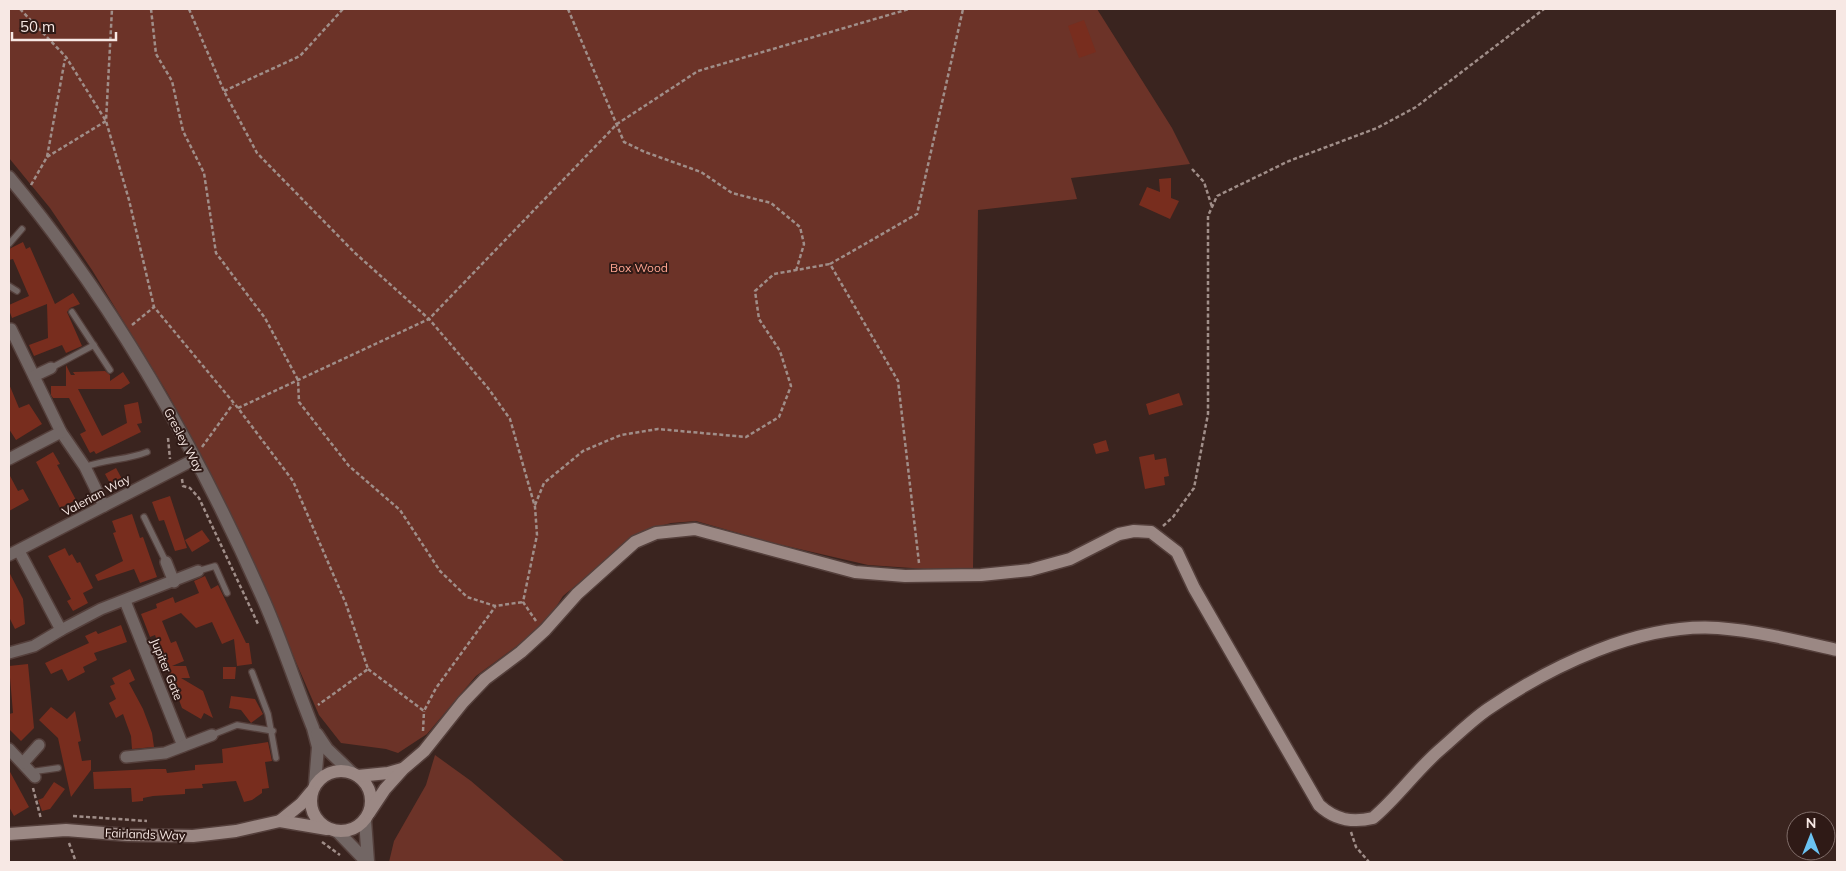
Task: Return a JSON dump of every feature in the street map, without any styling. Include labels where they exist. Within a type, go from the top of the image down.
[{"type":"main road","points":[[403,769],[388,774],[355,774],[344,770],[328,773],[313,788],[310,800],[314,816],[332,830],[353,829],[367,816],[384,790],[403,769],[424,751],[463,702],[485,679],[521,652],[545,630],[577,594],[635,542],[656,533],[678,530],[695,529],[855,572],[921,576],[981,575],[1030,570],[1070,559],[1119,534],[1134,531],[1154,534],[1177,552],[1194,588],[1319,806],[1329,814],[1348,820],[1360,821],[1373,818],[1439,750],[1486,710],[1540,676],[1602,648],[1681,630],[1717,628],[1798,641],[1837,650]]},
{"type":"main road","points":[[355,774],[369,788],[372,802],[367,816]]},
{"type":"main road","name":"Fairlands Way","points":[[280,821],[301,804],[313,788]]},
{"type":"main road","name":"Fairlands Way","points":[[9,834],[42,830],[66,830],[128,835],[193,836],[236,831],[280,821],[332,830]]},
{"type":"street","name":"Gresley Way","points":[[9,178],[86,277],[162,397],[195,458],[265,603],[313,728],[318,747],[313,788]]},
{"type":"street","points":[[11,329],[61,432],[85,467],[104,506]]},
{"type":"street","points":[[34,376],[51,368]]},
{"type":"street","points":[[9,459],[61,432]]},
{"type":"street","name":"Valerian Way","points":[[14,553],[195,458]]},
{"type":"street","points":[[14,553],[61,630]]},
{"type":"street","points":[[166,562],[174,582]]},
{"type":"street","points":[[9,653],[34,646],[101,609],[198,571]]},
{"type":"street","name":"Jupiter Gate","points":[[125,601],[183,746]]},
{"type":"street","name":"Gresley Way","points":[[313,728],[327,749],[355,774]]},
{"type":"street","points":[[126,756],[165,753],[212,735]]},
{"type":"street","points":[[9,749],[29,770],[39,745]]},
{"type":"street","points":[[367,816],[367,862]]},
{"type":"street","points":[[332,830],[367,862]]},
{"type":"lane","points":[[9,244],[22,229]]},
{"type":"lane","points":[[9,286],[17,291]]},
{"type":"lane","points":[[72,312],[110,370]]},
{"type":"lane","points":[[51,368],[94,345]]},
{"type":"lane","points":[[85,467],[102,461],[131,458],[147,452]]},
{"type":"lane","points":[[144,517],[166,562]]},
{"type":"lane","points":[[198,571],[214,566],[227,593]]},
{"type":"lane","points":[[252,672],[273,731],[276,758]]},
{"type":"lane","points":[[212,735],[237,726],[273,731]]},
{"type":"lane","points":[[29,770],[58,768]]},
{"type":"path","points":[[20,9],[66,57],[106,121],[129,200],[154,307],[238,408],[293,481],[346,604],[368,669],[424,711],[436,688],[495,606]]},
{"type":"path","points":[[106,121],[112,9]]},
{"type":"path","points":[[151,9],[156,54],[172,81],[183,131],[204,173],[216,253],[265,318],[298,380],[299,402],[349,466],[400,510],[440,571],[467,597],[495,606],[523,602]]},
{"type":"path","points":[[189,9],[224,91],[257,153],[355,253],[429,318],[488,388],[510,419],[535,507],[537,535],[523,602],[545,630]]},
{"type":"path","points":[[224,91],[300,56],[343,9]]},
{"type":"path","points":[[568,9],[624,142],[645,152],[700,172],[732,193],[771,203],[800,227],[804,244],[796,271]]},
{"type":"path","points":[[238,408],[429,318],[616,124],[698,71],[909,9]]},
{"type":"path","points":[[535,507],[544,483],[583,451],[620,435],[658,429],[746,437],[779,417],[791,386],[780,351],[759,319],[755,291],[774,274],[830,264],[917,214],[962,9]]},
{"type":"path","points":[[1154,534],[1173,517],[1194,488],[1208,414],[1208,216],[1217,196],[1289,161],[1377,128],[1416,107],[1544,9]]},
{"type":"path","points":[[24,196],[47,158],[66,57]]},
{"type":"path","points":[[47,158],[106,121]]},
{"type":"path","points":[[1192,169],[1204,182],[1212,207]]},
{"type":"path","points":[[830,264],[898,381],[921,576]]},
{"type":"path","points":[[122,332],[154,307]]},
{"type":"path","points":[[195,458],[233,404]]},
{"type":"path","points":[[307,712],[368,669]]},
{"type":"path","points":[[29,770],[32,787],[40,810],[42,830]]},
{"type":"path","points":[[1348,820],[1356,847],[1370,862]]},
{"type":"path","points":[[66,830],[76,862]]},
{"type":"green space","name":"Box Wood","points":[[9,9],[1097,9],[1172,128],[1190,164],[1071,178],[1077,199],[978,210],[973,569],[941,570],[868,565],[769,542],[696,521],[671,523],[642,531],[563,596],[544,626],[476,676],[427,734],[398,753],[386,749],[341,743],[319,715],[269,600],[201,456],[168,394],[92,270],[50,208],[9,158]]},
{"type":"green space","points":[[435,755],[471,781],[565,862],[389,862],[394,841],[426,785]]},
{"type":"building","points":[[1084,20],[1096,52],[1079,58],[1068,26]]},
{"type":"building","points":[[1171,178],[1171,198],[1179,201],[1170,219],[1139,205],[1147,187],[1160,192],[1159,179]]},
{"type":"building","points":[[23,242],[26,249],[30,247],[55,304],[73,293],[80,304],[70,308],[67,312],[82,346],[66,353],[62,345],[34,356],[29,345],[48,338],[47,304],[12,318],[9,305],[29,296],[13,259],[9,260],[9,249]]},
{"type":"building","points":[[66,365],[71,375],[75,375],[73,372],[105,371],[110,375],[110,381],[123,372],[130,383],[121,389],[78,389],[102,436],[127,423],[124,405],[138,402],[142,423],[137,424],[141,432],[96,454],[94,451],[90,453],[80,434],[86,431],[69,398],[53,398],[51,395],[51,386],[66,386]]},
{"type":"building","points":[[9,384],[19,408],[29,404],[42,424],[16,440],[9,429]]},
{"type":"building","points":[[1179,393],[1183,405],[1149,415],[1146,404]]},
{"type":"building","points":[[1106,440],[1109,451],[1096,454],[1093,444]]},
{"type":"building","points":[[53,452],[60,464],[57,465],[76,500],[60,508],[36,462]]},
{"type":"building","points":[[1154,454],[1155,460],[1166,458],[1169,476],[1164,477],[1165,485],[1145,489],[1139,457]]},
{"type":"building","points":[[116,468],[122,479],[111,485],[105,474]]},
{"type":"building","points":[[9,474],[18,491],[23,489],[29,500],[9,511]]},
{"type":"building","points":[[170,496],[187,548],[175,551],[164,520],[159,521],[152,502]]},
{"type":"building","points":[[132,514],[140,538],[143,537],[157,577],[140,583],[134,569],[98,581],[95,575],[123,561],[113,533],[116,532],[112,521]]},
{"type":"building","points":[[202,530],[210,541],[192,552],[185,540]]},
{"type":"building","points":[[65,548],[69,556],[72,554],[77,563],[80,562],[93,588],[83,593],[88,603],[73,611],[67,601],[71,599],[48,556]]},
{"type":"building","points":[[9,572],[23,599],[25,624],[15,629],[9,617]]},
{"type":"building","points":[[205,576],[211,589],[218,585],[246,643],[249,643],[252,664],[237,666],[234,639],[222,644],[212,622],[196,628],[181,613],[162,621],[171,643],[176,641],[184,661],[172,666],[186,666],[190,678],[181,678],[203,691],[213,718],[204,713],[201,719],[182,708],[155,635],[150,637],[141,614],[157,608],[156,604],[173,597],[175,603],[199,593],[194,581]]},
{"type":"building","points":[[121,625],[127,642],[94,653],[97,660],[83,667],[85,672],[68,681],[62,669],[51,674],[45,663],[89,643],[85,636],[96,631],[98,634]]},
{"type":"building","points":[[28,664],[34,728],[21,741],[9,729],[9,714],[13,713],[9,666]]},
{"type":"building","points":[[223,667],[236,667],[235,679],[223,679]]},
{"type":"building","points":[[130,669],[135,680],[129,683],[143,709],[152,733],[154,747],[132,749],[131,736],[123,714],[116,718],[109,703],[116,699],[110,686],[115,684],[112,678]]},
{"type":"building","points":[[231,696],[255,699],[263,714],[251,723],[241,710],[229,708]]},
{"type":"building","points":[[51,707],[67,719],[75,711],[81,741],[78,742],[82,761],[91,760],[91,770],[71,797],[58,738],[39,720]]},
{"type":"building","points":[[268,742],[272,761],[265,762],[269,788],[262,789],[262,793],[252,800],[244,802],[236,781],[202,784],[203,788],[185,789],[185,794],[153,796],[143,798],[143,801],[132,802],[131,788],[94,789],[93,772],[166,769],[167,773],[195,770],[195,765],[223,763],[222,749]]},
{"type":"building","points":[[9,770],[29,807],[14,816],[9,807]]},
{"type":"building","points":[[54,782],[65,789],[50,809],[42,811],[38,800],[43,798]]}]
